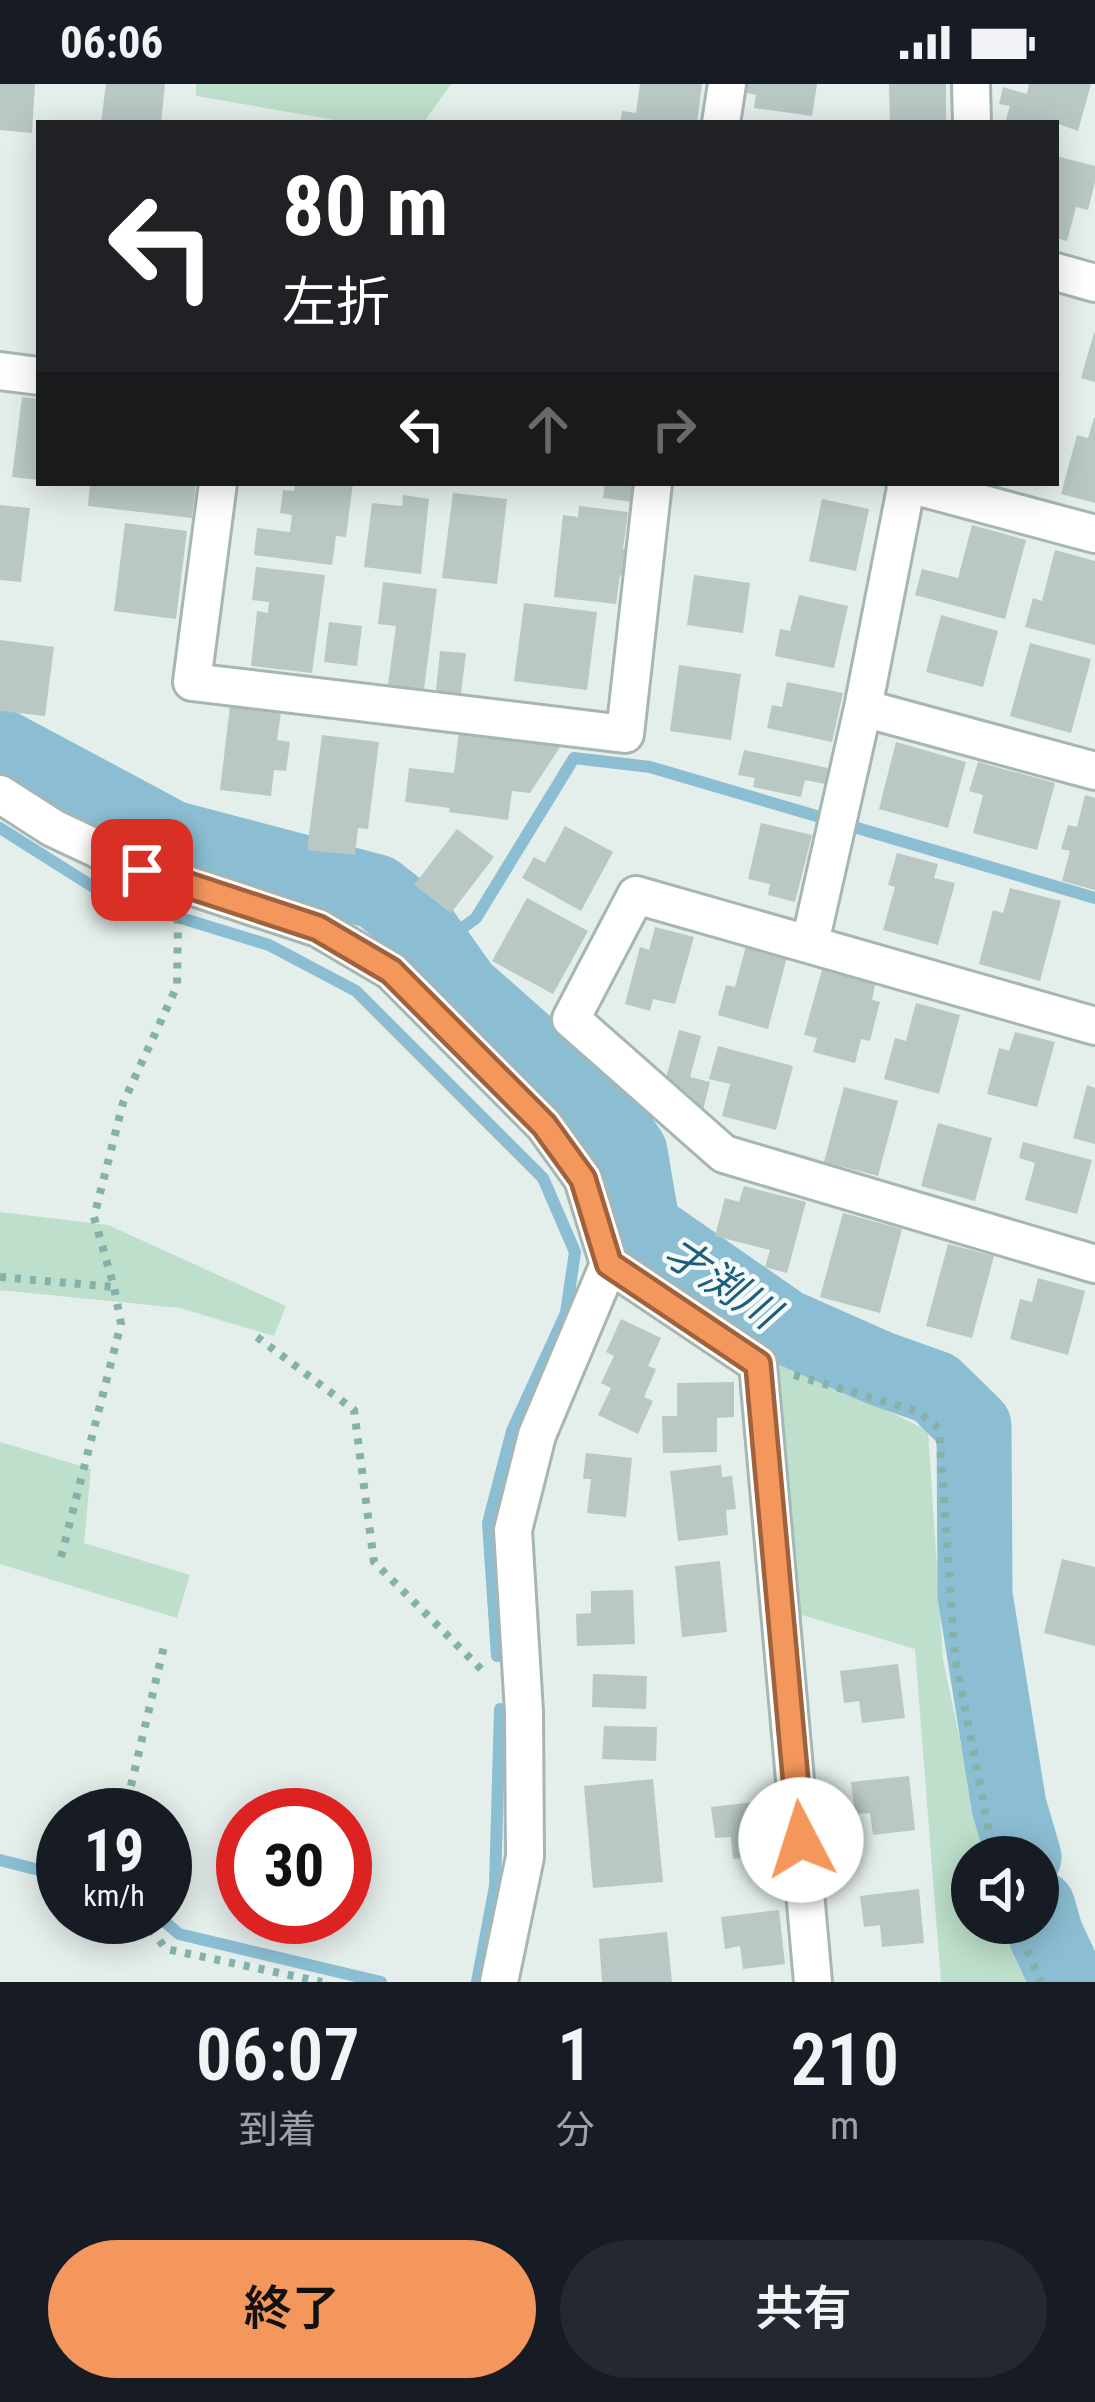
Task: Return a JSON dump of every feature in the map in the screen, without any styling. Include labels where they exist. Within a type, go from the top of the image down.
[{"type":"street","points":[[721,120],[727,84]]},
{"type":"street","points":[[971,84],[972,120]]},
{"type":"street","points":[[1059,273],[1095,283]]},
{"type":"street","points":[[0,371],[36,376]]},
{"type":"street","points":[[218,486],[192,682],[625,734],[652,486]]},
{"type":"street","points":[[810,943],[863,709],[905,486]]},
{"type":"street","points":[[917,486],[1095,534]]},
{"type":"street","points":[[863,709],[1095,771]]},
{"type":"street","points":[[0,794],[53,828],[142,870],[318,928],[391,971],[544,1125],[583,1179],[609,1264],[758,1364],[813,1982]]},
{"type":"street","points":[[1095,1025],[636,895],[571,1018],[724,1154],[1095,1264]]},
{"type":"street","points":[[499,1982],[525,1857],[524,1712],[513,1529],[537,1435],[609,1264]]},
{"type":"path","points":[[61,1557],[121,1324],[94,1216],[123,1103],[177,986],[178,937]]},
{"type":"path","points":[[0,1276],[114,1287]]},
{"type":"path","points":[[257,1337],[354,1410],[374,1562],[524,1712]]},
{"type":"path","points":[[758,1364],[918,1411],[939,1429],[955,1658],[990,1836]]},
{"type":"path","points":[[130,1788],[165,1642]]},
{"type":"path","points":[[162,1944],[166,1949],[322,1982]]},
{"type":"path","points":[[1024,1944],[1041,1982]]},
{"type":"green space","points":[[196,84],[451,84],[425,120],[335,120],[196,96]]},
{"type":"green space","points":[[0,1212],[108,1225],[286,1306],[274,1336],[180,1308],[0,1290]]},
{"type":"green space","points":[[767,1350],[928,1431],[943,1660],[981,1836],[951,1836],[951,1944],[1014,1944],[1029,1982],[941,1982],[915,1649],[792,1612]]},
{"type":"green space","points":[[0,1442],[91,1469],[84,1543],[190,1575],[177,1618],[0,1564]]},
{"type":"building","points":[[0,84],[35,84],[32,133],[0,130]]},
{"type":"building","points":[[106,84],[165,84],[161,120],[101,120]]},
{"type":"building","points":[[640,84],[702,84],[697,120],[620,120],[622,111],[636,113]]},
{"type":"building","points":[[743,84],[817,84],[812,116],[754,108],[756,95],[742,92]]},
{"type":"building","points":[[889,84],[946,84],[946,120],[890,120]]},
{"type":"building","points":[[1029,84],[1091,84],[1078,131],[1059,120],[1006,120],[1010,106],[999,104],[1003,87],[1027,94]]},
{"type":"building","points":[[1059,157],[1095,166],[1088,210],[1076,207],[1067,241],[1059,239]]},
{"type":"building","points":[[1095,333],[1095,382],[1081,378]]},
{"type":"building","points":[[22,397],[36,399],[36,480],[12,477]]},
{"type":"building","points":[[1094,418],[1095,503],[1061,494],[1077,435],[1088,438]]},
{"type":"building","points":[[90,486],[196,486],[192,518],[88,506]]},
{"type":"building","points":[[295,486],[353,486],[346,537],[336,536],[332,565],[254,555],[257,528],[290,532],[292,515],[280,513],[283,490],[294,491]]},
{"type":"building","points":[[605,486],[639,486],[639,503],[603,498]]},
{"type":"building","points":[[453,493],[507,499],[497,584],[442,578]]},
{"type":"building","points":[[403,495],[429,499],[421,574],[364,567],[372,503],[402,506]]},
{"type":"building","points":[[822,499],[869,509],[856,571],[809,561]]},
{"type":"building","points":[[0,505],[30,508],[21,582],[0,580]]},
{"type":"building","points":[[579,506],[628,512],[623,549],[632,550],[628,577],[620,575],[616,604],[554,597],[563,515],[578,517]]},
{"type":"building","points":[[125,523],[187,531],[176,619],[114,611]]},
{"type":"building","points":[[972,525],[1026,540],[1005,619],[915,595],[922,569],[958,578]]},
{"type":"building","points":[[1055,550],[1095,561],[1095,645],[1025,627],[1033,598],[1042,601]]},
{"type":"building","points":[[256,567],[325,575],[312,673],[251,666],[257,611],[268,613],[269,602],[252,600]]},
{"type":"building","points":[[694,575],[750,583],[743,633],[687,625]]},
{"type":"building","points":[[383,582],[437,589],[424,689],[388,685],[396,626],[378,624]]},
{"type":"building","points":[[799,595],[848,606],[834,668],[775,656],[780,629],[790,631]]},
{"type":"building","points":[[524,603],[597,612],[587,690],[514,681]]},
{"type":"building","points":[[941,615],[998,631],[983,687],[926,672]]},
{"type":"building","points":[[329,622],[362,626],[357,666],[324,662]]},
{"type":"building","points":[[0,640],[54,647],[45,716],[0,711]]},
{"type":"building","points":[[1030,643],[1091,659],[1071,733],[1010,716]]},
{"type":"building","points":[[440,651],[466,653],[461,694],[436,691]]},
{"type":"building","points":[[679,665],[741,674],[731,740],[670,731]]},
{"type":"building","points":[[787,682],[843,693],[832,742],[767,728],[772,705],[782,707]]},
{"type":"building","points":[[230,706],[281,712],[277,740],[290,742],[286,771],[274,770],[271,796],[220,790]]},
{"type":"building","points":[[459,731],[562,744],[530,793],[512,791],[508,820],[405,802],[409,768],[454,773]]},
{"type":"building","points":[[322,735],[379,742],[368,829],[358,828],[355,855],[307,850]]},
{"type":"building","points":[[896,742],[966,762],[948,828],[879,809]]},
{"type":"building","points":[[744,750],[828,768],[825,784],[805,780],[801,797],[753,787],[755,778],[738,775]]},
{"type":"building","points":[[978,762],[1055,783],[1037,850],[973,833],[983,795],[969,791]]},
{"type":"building","points":[[1085,795],[1095,798],[1095,890],[1062,881],[1070,851],[1061,849],[1068,825],[1077,827]]},
{"type":"building","points":[[761,823],[812,835],[795,902],[768,895],[770,884],[748,879]]},
{"type":"building","points":[[565,826],[613,852],[581,911],[522,878],[534,857],[545,863]]},
{"type":"building","points":[[457,829],[494,857],[451,913],[414,885]]},
{"type":"building","points":[[897,853],[938,864],[934,878],[955,883],[938,945],[883,930],[895,887],[888,885]]},
{"type":"building","points":[[1010,888],[1061,901],[1040,981],[979,964],[993,910],[1003,913]]},
{"type":"building","points":[[527,898],[588,931],[553,994],[492,961]]},
{"type":"building","points":[[655,927],[694,937],[675,1004],[653,999],[650,1011],[625,1004],[640,947],[649,950]]},
{"type":"building","points":[[746,946],[787,957],[768,1029],[718,1015],[726,985],[735,987]]},
{"type":"building","points":[[823,966],[876,980],[872,1000],[880,1002],[870,1041],[861,1039],[855,1063],[813,1052],[817,1038],[804,1035]]},
{"type":"building","points":[[916,1003],[960,1015],[939,1094],[884,1079],[895,1038],[906,1041]]},
{"type":"building","points":[[679,1030],[701,1036],[690,1077],[710,1082],[703,1110],[666,1078]]},
{"type":"building","points":[[1015,1032],[1055,1042],[1037,1107],[987,1094],[999,1048],[1009,1051]]},
{"type":"building","points":[[718,1046],[793,1066],[776,1130],[722,1116],[730,1084],[709,1079]]},
{"type":"building","points":[[1087,1085],[1095,1088],[1095,1144],[1073,1138]]},
{"type":"building","points":[[844,1087],[898,1101],[878,1176],[824,1162]]},
{"type":"building","points":[[938,1123],[992,1138],[975,1201],[921,1186]]},
{"type":"building","points":[[1023,1142],[1092,1160],[1077,1214],[1025,1200],[1035,1163],[1019,1158]]},
{"type":"building","points":[[744,1186],[806,1202],[787,1273],[765,1267],[770,1250],[715,1236],[725,1198],[739,1202]]},
{"type":"building","points":[[843,1213],[902,1229],[880,1313],[820,1297]]},
{"type":"building","points":[[948,1244],[994,1256],[972,1338],[926,1326]]},
{"type":"building","points":[[1038,1278],[1085,1291],[1068,1355],[1010,1339],[1020,1299],[1032,1302]]},
{"type":"building","points":[[621,1319],[661,1338],[648,1366],[656,1369],[644,1397],[653,1401],[638,1434],[598,1415],[611,1388],[601,1383],[614,1356],[606,1352]]},
{"type":"building","points":[[734,1382],[734,1417],[717,1418],[717,1452],[663,1453],[662,1416],[677,1416],[677,1383]]},
{"type":"building","points":[[586,1453],[632,1458],[626,1517],[587,1513],[591,1479],[583,1479]]},
{"type":"building","points":[[721,1465],[722,1477],[732,1476],[736,1509],[726,1510],[728,1535],[678,1541],[670,1471]]},
{"type":"building","points":[[1062,1559],[1095,1567],[1095,1646],[1044,1633]]},
{"type":"building","points":[[720,1561],[727,1632],[682,1637],[675,1566]]},
{"type":"building","points":[[633,1590],[635,1644],[577,1646],[576,1614],[591,1613],[591,1591]]},
{"type":"building","points":[[898,1664],[905,1718],[862,1723],[859,1701],[844,1703],[840,1671]]},
{"type":"building","points":[[593,1674],[647,1676],[646,1709],[592,1707]]},
{"type":"building","points":[[604,1726],[657,1727],[656,1761],[602,1759]]},
{"type":"building","points":[[909,1776],[915,1830],[873,1835],[870,1813],[855,1814],[851,1782]]},
{"type":"building","points":[[653,1779],[663,1882],[593,1888],[584,1786]]},
{"type":"building","points":[[770,1800],[775,1854],[733,1859],[731,1837],[715,1838],[711,1807]]},
{"type":"building","points":[[919,1889],[924,1943],[882,1947],[880,1925],[864,1927],[860,1896]]},
{"type":"building","points":[[779,1910],[785,1964],[743,1969],[740,1946],[725,1949],[721,1917]]},
{"type":"building","points":[[667,1932],[672,1982],[602,1982],[599,1939]]},
{"type":"waterway","name":"才渕川","points":[[0,746],[172,838],[377,892],[416,923],[463,989],[603,1113],[630,1152],[643,1228],[784,1326],[935,1388],[974,1426],[975,1595],[1018,1836]]},
{"type":"waterway","points":[[434,949],[476,918],[574,758],[650,767],[1095,898]]},
{"type":"waterway","points":[[0,828],[106,895],[269,945],[356,991],[543,1178],[575,1252],[566,1313],[512,1431],[488,1523],[497,1656]]},
{"type":"waterway","points":[[477,1982],[495,1886],[500,1709]]},
{"type":"waterway","points":[[0,1860],[36,1869]]},
{"type":"waterway","points":[[192,1937],[381,1982]]},
{"type":"waterway","name":"才渕川","points":[[1050,1944],[1068,1982]]},
{"type":"route","points":[[142,870],[318,928],[391,971],[544,1125],[583,1179],[609,1264],[758,1364],[801,1840]]}]
